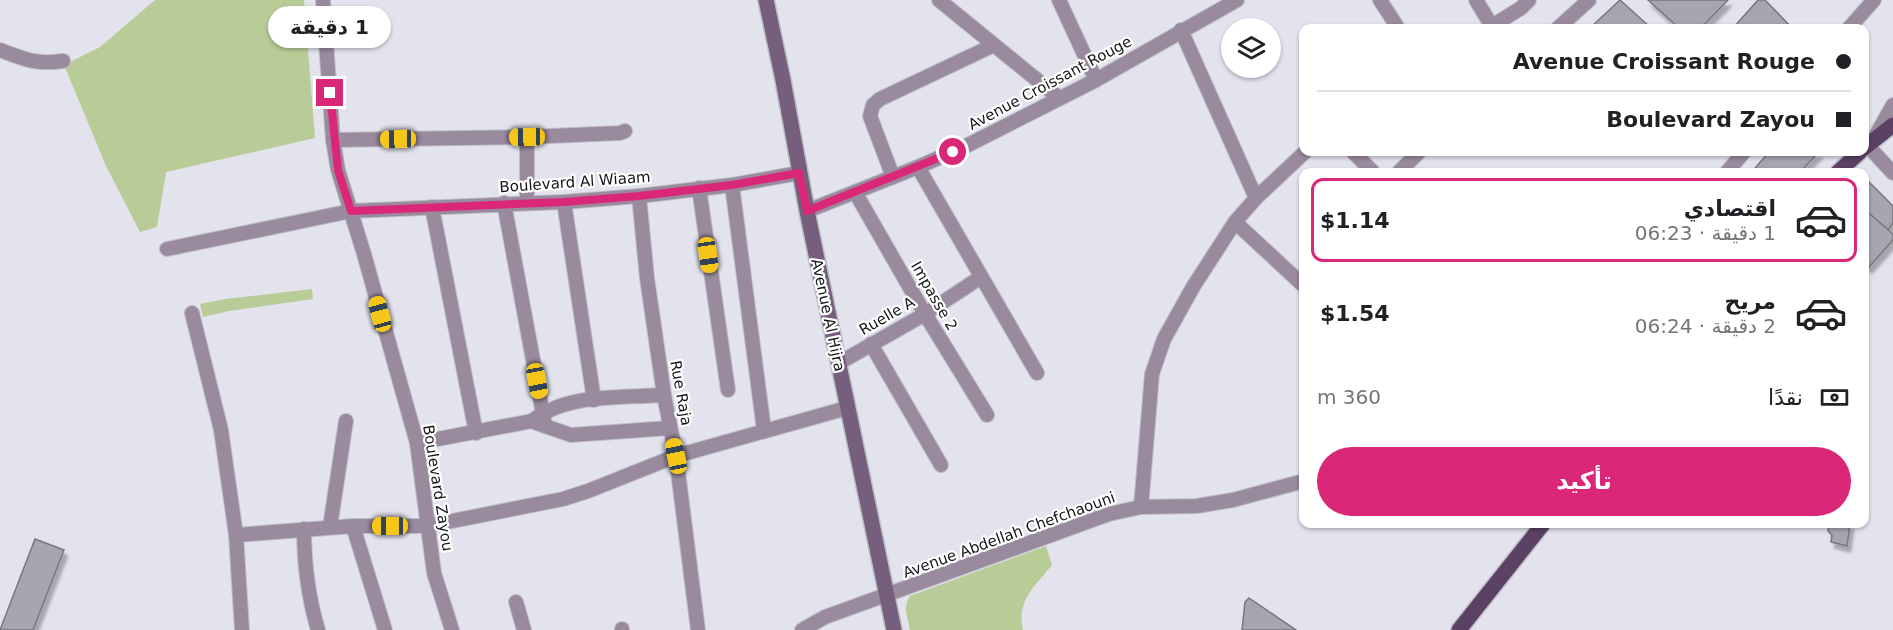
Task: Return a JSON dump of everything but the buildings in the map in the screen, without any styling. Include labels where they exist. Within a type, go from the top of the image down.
[{"type":"main road","points":[[1869,143],[1893,125]]},
{"type":"main road","points":[[1842,168],[1855,156]]},
{"type":"main road","points":[[1459,630],[1540,528]]},
{"type":"street","name":"Boulevard Zayou","points":[[323,0],[333,140],[338,170],[417,443],[434,573],[452,630]]},
{"type":"street","name":"Avenue Al Hijra","points":[[766,0],[799,173],[894,630]]},
{"type":"street","points":[[939,0],[1058,98]]},
{"type":"street","points":[[1059,0],[1096,80]]},
{"type":"street","name":"Avenue Croissant Rouge","points":[[807,211],[970,144],[1096,80],[1237,0]]},
{"type":"street","points":[[1380,0],[1395,24]]},
{"type":"street","points":[[1476,0],[1490,24]]},
{"type":"street","points":[[1497,24],[1529,0]]},
{"type":"street","points":[[1562,24],[1589,0]]},
{"type":"street","points":[[1853,24],[1874,0]]},
{"type":"street","points":[[1181,30],[1256,198]]},
{"type":"street","points":[[893,177],[870,116],[873,105],[880,99],[994,45]]},
{"type":"street","points":[[0,50],[32,62],[63,61]]},
{"type":"street","points":[[1869,142],[1893,105]]},
{"type":"street","points":[[333,140],[527,137],[625,131]]},
{"type":"street","points":[[526,203],[527,137]]},
{"type":"street","points":[[1869,147],[1893,173]]},
{"type":"street","points":[[1141,507],[1152,374],[1164,339],[1193,287],[1235,222],[1256,198],[1301,156]]},
{"type":"street","points":[[1357,156],[1369,168]]},
{"type":"street","points":[[1403,168],[1415,156]]},
{"type":"street","points":[[1730,168],[1741,156]]},
{"type":"street","points":[[918,167],[1036,373]]},
{"type":"street","name":"Boulevard Al Wiaam","points":[[167,249],[351,211],[564,202],[639,196],[732,185],[799,173]]},
{"type":"street","points":[[732,185],[764,430]]},
{"type":"street","points":[[699,188],[728,390]]},
{"type":"street","name":"Impasse 2","points":[[855,192],[925,314],[987,415]]},
{"type":"street","name":"Rue Raja","points":[[639,196],[647,278],[664,395],[676,456],[698,630]]},
{"type":"street","points":[[564,202],[594,400]]},
{"type":"street","points":[[504,203],[540,420]]},
{"type":"street","points":[[432,207],[476,433]]},
{"type":"street","points":[[1235,222],[1299,279]]},
{"type":"street","name":"Ruelle A","points":[[839,363],[925,314],[981,277]]},
{"type":"street","points":[[192,313],[221,430],[236,535],[242,630]]},
{"type":"street","points":[[871,344],[941,465]]},
{"type":"street","points":[[417,443],[540,420],[563,405],[594,400],[664,395]]},
{"type":"street","points":[[236,535],[330,527],[427,526],[563,499],[676,456],[847,408]]},
{"type":"street","points":[[540,420],[571,435],[670,428]]},
{"type":"street","points":[[330,527],[346,421]]},
{"type":"street","name":"Avenue Abdellah Chefchaouni","points":[[802,630],[825,617],[888,596],[1108,514],[1141,507],[1197,506],[1233,500],[1299,482]]},
{"type":"street","points":[[353,526],[385,630]]},
{"type":"street","points":[[304,529],[304,565],[308,594],[318,630]]},
{"type":"street","points":[[516,602],[524,630]]},
{"type":"green space","points":[[155,0],[304,0],[315,138],[166,172],[157,227],[140,232],[106,166],[64,65],[100,47]]},
{"type":"green space","points":[[312,289],[313,299],[203,317],[200,304],[225,299]]},
{"type":"green space","points":[[1046,546],[1052,565],[1028,594],[1022,611],[1023,630],[910,630],[906,609],[910,596]]},
{"type":"route","points":[[330,93],[333,140],[338,170],[351,211],[564,202],[639,196],[732,185],[799,173],[807,211],[953,152]]}]
